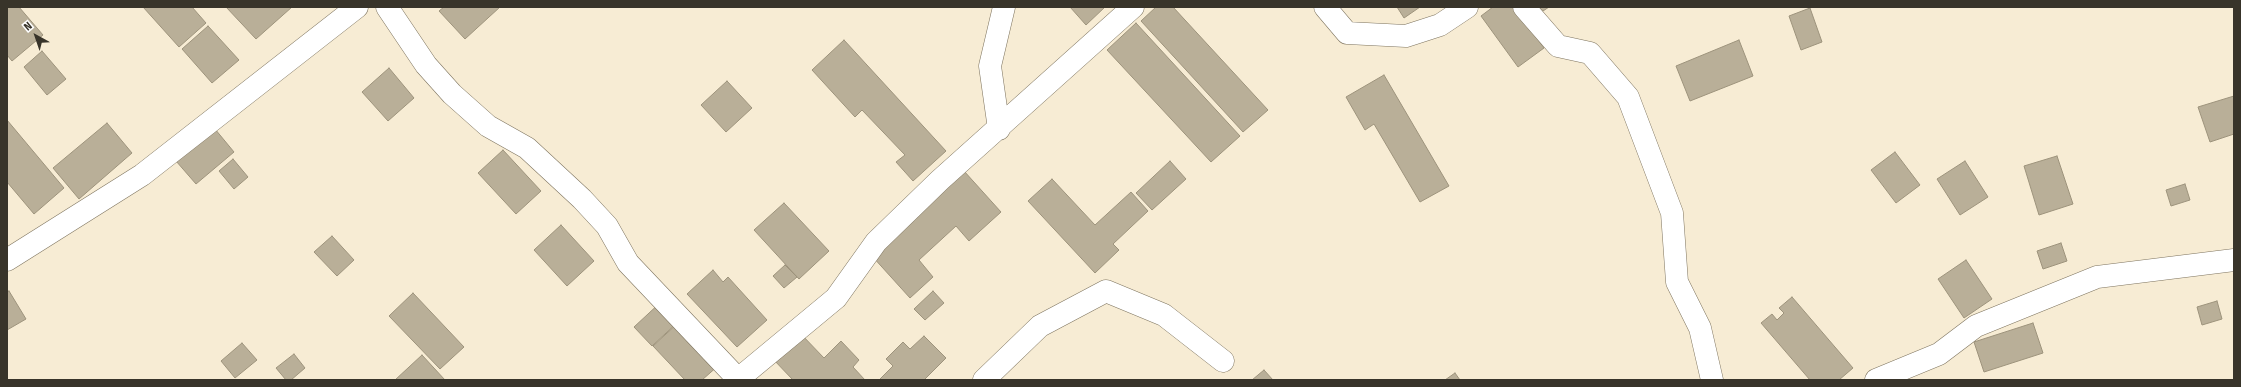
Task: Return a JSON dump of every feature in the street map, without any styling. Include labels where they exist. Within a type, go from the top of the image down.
[{"type":"street","points":[[7,260],[142,175],[356,7]]},
{"type":"street","points":[[387,7],[426,65],[452,94],[488,126],[527,148],[582,199],[606,226],[628,263],[738,379],[836,298],[876,242],[940,180],[999,129],[1133,7]]},
{"type":"street","points":[[999,129],[990,66],[1004,7]]},
{"type":"street","points":[[1325,7],[1347,33],[1406,36],[1440,25],[1467,7]]},
{"type":"street","points":[[1524,7],[1558,46],[1590,53],[1628,97],[1672,213],[1677,282],[1700,328],[1712,380]]},
{"type":"street","points":[[1876,380],[1939,354],[1976,326],[2097,277],[2234,260]]},
{"type":"street","points":[[984,380],[1040,326],[1106,291],[1164,315],[1223,361]]},
{"type":"building","points":[[7,7],[19,7],[43,35],[12,61],[7,55]]},
{"type":"building","points":[[143,7],[192,7],[206,23],[179,47]]},
{"type":"building","points":[[226,7],[292,7],[256,39]]},
{"type":"building","points":[[444,7],[500,7],[465,39],[439,11]]},
{"type":"building","points":[[1070,7],[1105,7],[1086,25]]},
{"type":"building","points":[[1156,7],[1173,7],[1268,110],[1243,132],[1141,21]]},
{"type":"building","points":[[1397,7],[1420,7],[1404,18]]},
{"type":"building","points":[[1493,7],[1514,7],[1544,48],[1518,67],[1481,16]]},
{"type":"building","points":[[1532,7],[1549,7],[1537,15]]},
{"type":"building","points":[[1810,8],[1822,42],[1801,50],[1789,16]]},
{"type":"building","points":[[1136,23],[1240,136],[1211,162],[1107,50]]},
{"type":"building","points":[[208,26],[239,60],[212,83],[182,49]]},
{"type":"building","points":[[844,40],[946,151],[913,181],[896,162],[905,155],[862,110],[855,117],[812,70]]},
{"type":"building","points":[[1739,40],[1753,76],[1690,101],[1676,66]]},
{"type":"building","points":[[42,51],[66,79],[47,95],[24,67]]},
{"type":"building","points":[[389,68],[414,98],[388,121],[362,92]]},
{"type":"building","points":[[1384,75],[1449,186],[1420,202],[1374,124],[1365,130],[1346,97]]},
{"type":"building","points":[[727,81],[752,108],[726,132],[701,105]]},
{"type":"building","points":[[2234,96],[2234,134],[2210,142],[2198,107]]},
{"type":"building","points":[[7,120],[64,188],[34,214],[7,182]]},
{"type":"building","points":[[107,123],[132,153],[79,199],[53,168]]},
{"type":"building","points":[[215,129],[234,152],[196,184],[176,161]]},
{"type":"building","points":[[503,150],[541,191],[516,214],[478,173]]},
{"type":"building","points":[[1895,152],[1920,185],[1896,203],[1871,170]]},
{"type":"building","points":[[2057,156],[2073,204],[2039,215],[2024,166]]},
{"type":"building","points":[[233,159],[248,177],[234,189],[219,171]]},
{"type":"building","points":[[1170,161],[1186,179],[1152,210],[1136,193]]},
{"type":"building","points":[[1965,161],[1988,197],[1960,215],[1937,179]]},
{"type":"building","points":[[964,171],[1001,212],[969,241],[956,226],[919,260],[933,277],[910,298],[872,256]]},
{"type":"building","points":[[1052,179],[1095,225],[1131,192],[1148,211],[1113,244],[1119,250],[1095,273],[1028,201]]},
{"type":"building","points":[[2185,184],[2190,200],[2171,206],[2166,190]]},
{"type":"building","points":[[784,203],[829,251],[799,279],[754,230]]},
{"type":"building","points":[[561,225],[594,261],[567,286],[534,250]]},
{"type":"building","points":[[332,236],[354,260],[337,276],[314,252]]},
{"type":"building","points":[[2061,243],[2067,261],[2043,269],[2037,251]]},
{"type":"building","points":[[1966,260],[1992,299],[1964,318],[1938,279]]},
{"type":"building","points":[[785,265],[797,277],[784,288],[773,276]]},
{"type":"building","points":[[713,270],[723,282],[728,277],[767,320],[737,347],[687,294]]},
{"type":"building","points":[[9,291],[26,319],[7,330],[7,292]]},
{"type":"building","points":[[933,291],[944,303],[925,320],[914,309]]},
{"type":"building","points":[[413,293],[464,347],[440,369],[389,316]]},
{"type":"building","points":[[1792,297],[1853,368],[1839,380],[1810,380],[1761,323],[1772,314],[1777,320],[1784,313],[1779,308]]},
{"type":"building","points":[[662,301],[679,321],[652,346],[634,327]]},
{"type":"building","points":[[2217,301],[2222,319],[2202,325],[2197,307]]},
{"type":"building","points":[[679,322],[719,365],[702,380],[685,380],[653,346]]},
{"type":"building","points":[[2033,323],[2043,353],[1984,372],[1974,342]]},
{"type":"building","points":[[800,333],[824,358],[841,341],[859,360],[853,367],[865,380],[793,380],[773,359]]},
{"type":"building","points":[[924,336],[946,358],[924,380],[879,380],[893,366],[886,359],[903,342],[910,349]]},
{"type":"building","points":[[242,343],[257,360],[235,378],[221,361]]},
{"type":"building","points":[[294,354],[305,368],[291,380],[286,380],[276,368]]},
{"type":"building","points":[[422,355],[445,380],[395,380]]},
{"type":"building","points":[[1264,370],[1273,380],[1252,380]]},
{"type":"building","points":[[1455,373],[1460,380],[1445,380]]}]
